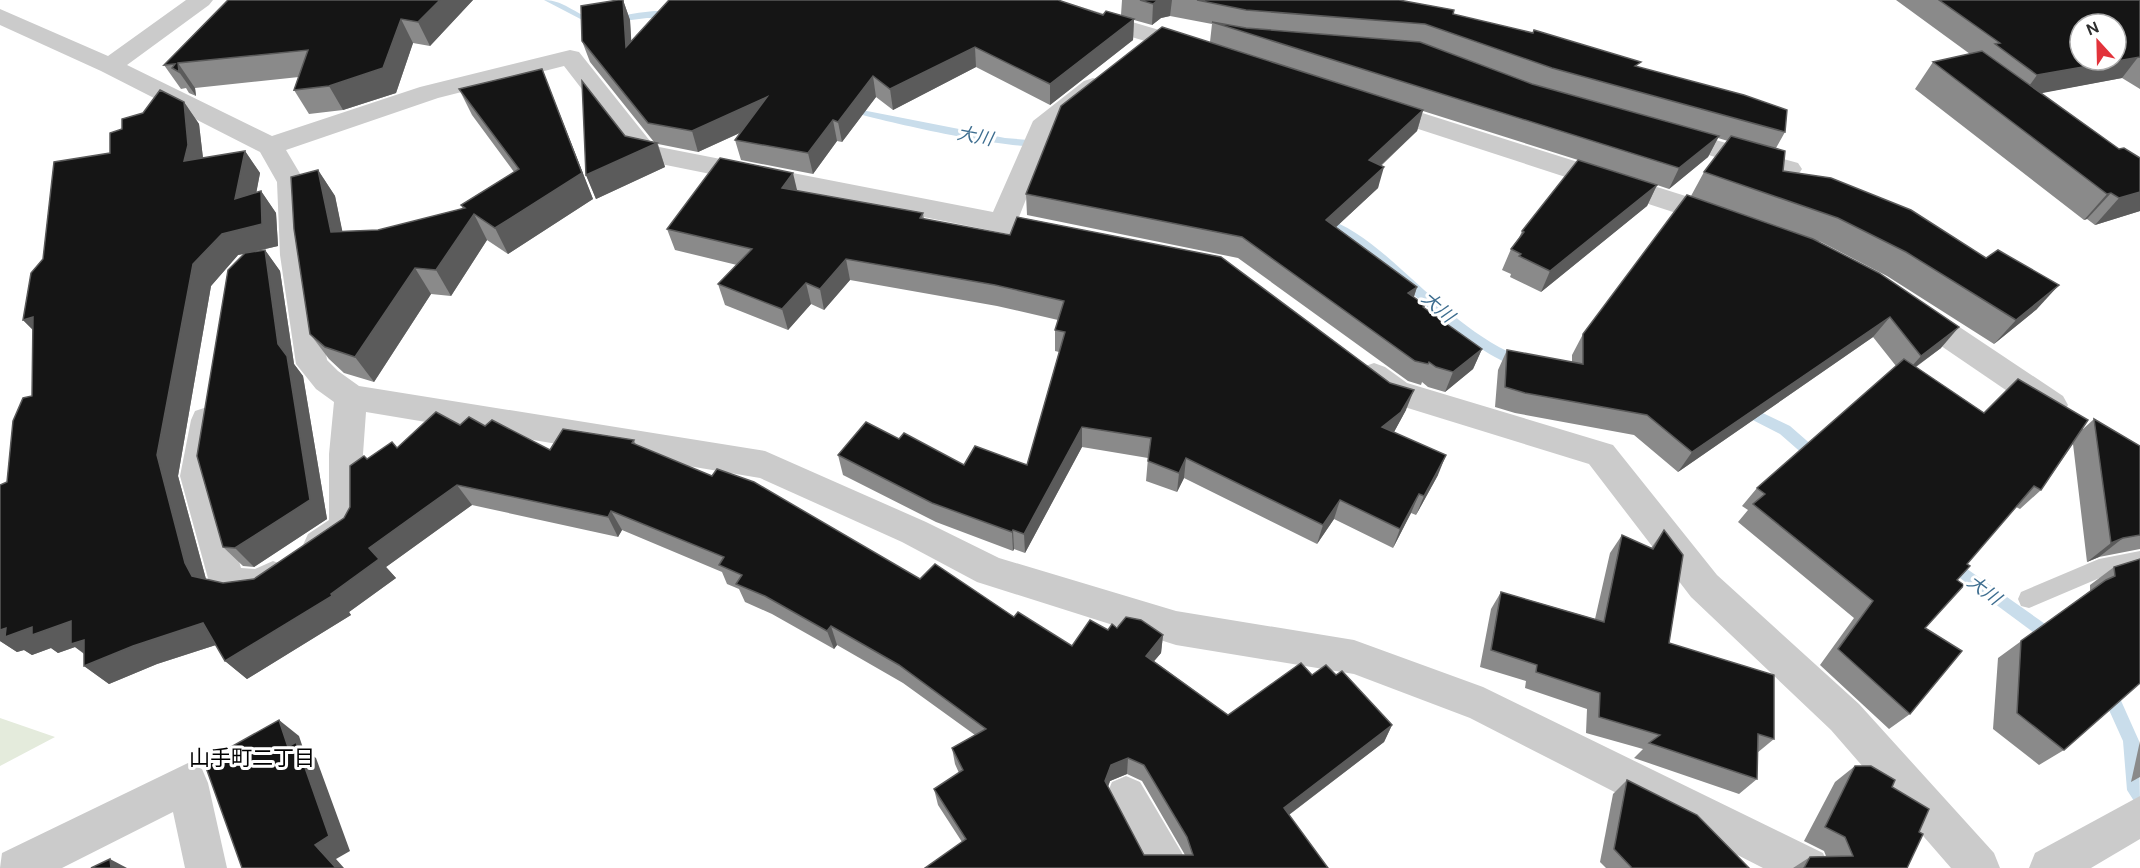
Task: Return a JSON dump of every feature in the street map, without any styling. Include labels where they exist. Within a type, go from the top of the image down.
[{"type":"street","points":[[110,66],[201,0]]},
{"type":"street","points":[[1033,0],[1155,36],[1217,45]]},
{"type":"street","points":[[0,16],[110,66],[270,146],[291,182],[295,255],[312,364],[327,381],[351,397],[765,465],[914,532],[990,571],[1176,628],[1354,657],[1483,705],[1808,868]]},
{"type":"street","points":[[1002,223],[1042,127],[1155,36]]},
{"type":"street","points":[[270,146],[429,92],[570,57],[645,153],[1081,238]]},
{"type":"street","points":[[1358,101],[1749,228]]},
{"type":"street","points":[[1644,128],[1788,169]]},
{"type":"street","points":[[261,262],[295,255]]},
{"type":"street","points":[[1894,298],[2068,416]]},
{"type":"street","points":[[1350,357],[1396,392],[1601,454],[1704,586],[1845,717],[1979,868]]},
{"type":"street","points":[[212,387],[197,476],[227,582],[260,585],[347,528],[346,454],[351,397]]},
{"type":"street","points":[[16,868],[188,783],[206,868]]},
{"type":"street","points":[[1125,796],[1167,868]]},
{"type":"street","points":[[2050,868],[2140,816]]},
{"type":"lane","points":[[2029,599],[2099,568],[2140,560]]},
{"type":"green space","points":[[0,718],[55,737],[0,766]]},
{"type":"building","points":[[228,0],[440,0],[418,22],[401,19],[383,68],[329,86],[294,90],[308,50],[178,63],[179,72],[172,68],[175,64],[164,65]]},
{"type":"building","points":[[623,0],[626,47],[669,0],[1058,0],[1103,15],[1106,11],[1134,19],[1050,84],[975,47],[890,89],[873,76],[838,122],[833,120],[808,153],[735,140],[767,97],[692,131],[648,123],[582,41],[581,6]]},
{"type":"building","points":[[1140,0],[1158,0],[1153,4]]},
{"type":"building","points":[[1197,0],[1399,0],[1454,10],[1453,14],[1533,33],[1534,30],[1641,62],[1635,66],[1744,95],[1787,110],[1785,132],[1552,68],[1425,24],[1246,10]]},
{"type":"building","points":[[1939,0],[2140,0],[2140,57],[2128,59],[2128,12],[2068,12],[2068,70],[2037,75],[1995,44],[2000,43]]},
{"type":"building","points":[[1212,22],[1246,28],[1420,42],[1532,84],[1719,136],[1679,168]]},
{"type":"building","points":[[1162,27],[1423,110],[1369,160],[1384,167],[1326,220],[1417,287],[1408,293],[1425,305],[1423,307],[1482,349],[1453,372],[1436,367],[1429,362],[1428,364],[1415,361],[1242,237],[1026,194],[1061,106]]},
{"type":"building","points":[[1982,51],[2119,149],[2124,148],[2140,158],[2140,192],[2119,198],[2111,193],[2107,194],[1933,62]]},
{"type":"building","points":[[542,69],[582,173],[495,228],[474,214],[436,270],[415,268],[355,357],[325,347],[310,334],[294,229],[291,177],[318,170],[331,232],[378,230],[465,208],[461,205],[519,169],[459,89]]},
{"type":"building","points":[[582,81],[625,136],[657,143],[586,175]]},
{"type":"building","points":[[160,90],[184,102],[188,145],[184,161],[245,151],[235,199],[261,191],[262,224],[222,234],[193,264],[157,455],[185,563],[192,576],[223,583],[254,579],[344,518],[350,507],[350,466],[364,456],[367,459],[392,442],[397,448],[436,412],[460,425],[469,417],[485,426],[492,420],[550,450],[563,429],[634,440],[632,443],[712,476],[717,469],[754,482],[920,579],[935,564],[1014,617],[1018,612],[1072,646],[1090,620],[1108,630],[1112,624],[1117,628],[1126,617],[1141,620],[1163,635],[1146,656],[1228,715],[1301,663],[1312,675],[1326,665],[1336,675],[1342,671],[1392,725],[1284,808],[1328,868],[925,868],[966,839],[934,789],[963,770],[952,748],[986,729],[899,665],[831,626],[827,631],[765,596],[736,584],[742,575],[719,565],[724,557],[611,511],[608,517],[457,485],[369,548],[379,559],[331,594],[332,596],[225,661],[203,623],[133,646],[84,666],[84,640],[71,644],[71,621],[32,635],[32,627],[5,637],[6,628],[0,630],[0,485],[7,482],[13,421],[23,398],[32,396],[33,317],[23,320],[31,273],[43,259],[54,162],[110,153],[110,133],[122,129],[122,119],[143,113]],"holes":[[[1128,758],[1144,765],[1187,837],[1193,855],[1144,855],[1105,781],[1111,765]]]},
{"type":"building","points":[[1731,136],[1785,151],[1783,171],[1831,178],[1911,210],[1986,258],[1998,250],[2059,285],[2016,320],[1906,252],[1838,218],[1704,172]]},
{"type":"building","points":[[720,158],[793,173],[782,188],[923,213],[920,218],[1010,235],[1017,217],[1221,257],[1390,383],[1414,390],[1401,412],[1382,427],[1446,455],[1424,496],[1419,494],[1400,529],[1340,500],[1323,525],[1186,458],[1179,473],[1148,461],[1151,438],[1082,427],[1024,534],[1013,530],[1012,532],[932,503],[838,455],[866,422],[899,439],[904,433],[964,465],[975,446],[1027,465],[1065,332],[1055,330],[1064,301],[995,285],[846,259],[820,289],[806,283],[782,309],[718,284],[752,249],[667,229]]},
{"type":"building","points":[[1578,160],[1657,185],[1550,271],[1519,256],[1521,254],[1511,249],[1524,232],[1522,231]]},
{"type":"building","points":[[1687,195],[1813,239],[1879,273],[1959,327],[1921,356],[1890,317],[1692,452],[1647,415],[1525,393],[1505,387],[1507,350],[1583,364],[1583,334]]},
{"type":"building","points":[[265,250],[278,344],[287,356],[310,500],[235,548],[223,547],[197,456],[228,270],[245,253]]},
{"type":"building","points":[[1904,359],[1984,413],[2018,379],[2088,420],[2041,490],[2034,486],[1967,564],[1970,566],[1957,580],[1964,585],[1925,628],[1962,651],[1910,714],[1838,649],[1873,601],[1753,504],[1765,494],[1757,488]]},
{"type":"building","points":[[2094,419],[2140,446],[2140,535],[2111,543]]},
{"type":"building","points":[[1664,530],[1683,555],[1669,643],[1774,675],[1774,739],[1758,734],[1757,779],[1649,743],[1660,735],[1599,717],[1600,693],[1536,672],[1537,665],[1491,650],[1501,592],[1604,622],[1622,535],[1653,549]]},
{"type":"building","points":[[2140,559],[2140,683],[2064,750],[2017,713],[2021,641],[2106,580],[2115,576],[2114,567]]},
{"type":"building","points":[[279,720],[288,747],[296,742],[329,836],[315,845],[336,868],[242,868],[204,762]]},
{"type":"building","points":[[1855,766],[1871,766],[1895,780],[1892,787],[1929,809],[1919,832],[1923,834],[1907,868],[1804,868],[1810,857],[1853,856],[1845,837],[1825,827]]},
{"type":"building","points":[[1627,780],[1697,815],[1749,868],[1632,868],[1614,849]]},
{"type":"building","points":[[110,859],[111,868],[91,868]]},
{"type":"waterway","name":"大川","points":[[549,0],[592,22],[647,15],[673,15]]},
{"type":"waterway","name":"大川","points":[[846,107],[865,114],[1005,141],[1041,144]]},
{"type":"waterway","name":"大川","points":[[1322,221],[1329,223],[1371,250],[1446,315],[1485,345],[1520,362]]},
{"type":"waterway","name":"大川","points":[[1744,409],[1785,430],[1817,458]]},
{"type":"waterway","name":"大川","points":[[1950,563],[2053,638]]},
{"type":"waterway","name":"大川","points":[[2108,690],[2131,741],[2135,790],[2140,795]]},
{"type":"district","name":"山手町二丁目","points":[[252,758]]}]
